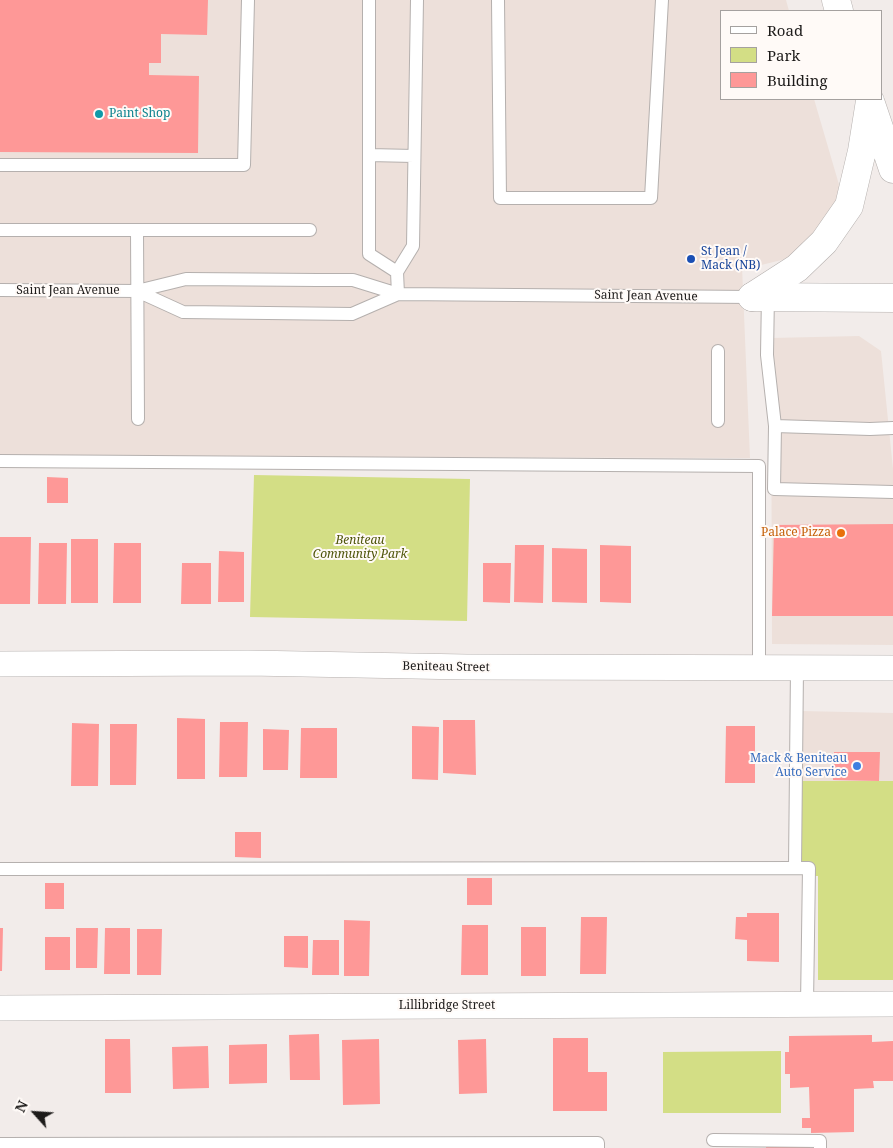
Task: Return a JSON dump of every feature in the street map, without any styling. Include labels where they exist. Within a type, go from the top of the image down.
[{"type":"main road","points":[[870,100],[893,169]]},
{"type":"main road","points":[[763,294],[797,268],[824,242],[849,206],[862,151],[870,100]]},
{"type":"main road","name":"Saint Jean Avenue","points":[[763,294],[893,298]]},
{"type":"street","name":"Beniteau Street","points":[[0,664],[248,663],[467,667],[893,668]]},
{"type":"street","name":"Lillibridge Street","points":[[0,1008],[893,1004]]},
{"type":"lane","points":[[0,166],[244,165],[248,0]]},
{"type":"lane","points":[[369,0],[369,254],[397,272]]},
{"type":"lane","points":[[398,294],[397,272],[413,246],[418,0]]},
{"type":"lane","points":[[498,0],[500,198],[651,198],[662,0]]},
{"type":"lane","points":[[369,155],[414,156]]},
{"type":"lane","points":[[0,230],[310,230]]},
{"type":"lane","points":[[137,230],[138,418]]},
{"type":"lane","points":[[137,291],[186,279],[353,280],[398,294]]},
{"type":"lane","name":"Saint Jean Avenue","points":[[0,290],[137,291]]},
{"type":"lane","points":[[137,291],[183,312],[334,314],[352,314],[398,294]]},
{"type":"lane","name":"Saint Jean Avenue","points":[[398,294],[763,294]]},
{"type":"lane","points":[[763,294],[767,355],[775,426],[774,489],[893,492]]},
{"type":"lane","points":[[718,352],[718,420]]},
{"type":"lane","points":[[775,426],[870,430],[893,428]]},
{"type":"lane","points":[[0,461],[774,465]]},
{"type":"lane","points":[[759,466],[759,668]]},
{"type":"lane","points":[[795,867],[797,668]]},
{"type":"lane","points":[[0,869],[810,868],[807,1004]]},
{"type":"lane","points":[[714,1140],[820,1141],[820,1148]]},
{"type":"lane","points":[[0,1144],[598,1143],[598,1148]]},
{"type":"shaded area","points":[[0,0],[786,0],[789,10],[720,10],[720,100],[814,100],[840,188],[832,214],[790,258],[757,266],[742,266],[750,458],[0,456]]},
{"type":"shaded area","points":[[859,336],[881,351],[893,469],[893,645],[772,644],[771,338]]},
{"type":"shaded area","points":[[801,711],[893,713],[893,781],[802,781]]},
{"type":"green space","name":"Beniteau Community Park","points":[[254,475],[470,479],[467,621],[250,617]]},
{"type":"green space","points":[[802,781],[893,781],[893,980],[818,980],[818,876],[802,876]]},
{"type":"green space","points":[[781,1051],[781,1113],[663,1113],[663,1052]]},
{"type":"building","name":"Paint Shop","points":[[0,0],[208,0],[207,35],[161,34],[161,63],[149,63],[149,75],[199,76],[198,153],[0,152]]},
{"type":"building","points":[[47,477],[68,478],[68,503],[47,503]]},
{"type":"building","points":[[893,524],[893,616],[772,616],[774,525]]},
{"type":"building","points":[[0,537],[31,537],[30,604],[0,604]]},
{"type":"building","points":[[71,539],[98,539],[98,603],[71,603]]},
{"type":"building","points":[[39,543],[67,543],[66,604],[38,604]]},
{"type":"building","points":[[114,543],[141,543],[141,603],[113,603]]},
{"type":"building","points":[[515,545],[544,545],[543,603],[514,602]]},
{"type":"building","points":[[600,545],[631,546],[631,603],[600,602]]},
{"type":"building","points":[[552,548],[587,549],[587,603],[552,602]]},
{"type":"building","points":[[219,551],[244,552],[244,602],[218,602]]},
{"type":"building","points":[[182,563],[211,563],[211,604],[181,604]]},
{"type":"building","points":[[483,563],[511,563],[510,603],[483,602]]},
{"type":"building","points":[[177,718],[205,719],[205,779],[177,779]]},
{"type":"building","points":[[443,720],[475,720],[476,775],[443,773]]},
{"type":"building","points":[[220,722],[248,722],[247,777],[219,777]]},
{"type":"building","points":[[72,723],[99,724],[98,786],[71,786]]},
{"type":"building","points":[[110,724],[137,724],[136,785],[110,785]]},
{"type":"building","points":[[412,726],[439,727],[438,780],[412,779]]},
{"type":"building","points":[[726,726],[755,726],[755,783],[725,783]]},
{"type":"building","points":[[301,728],[337,728],[337,778],[300,778]]},
{"type":"building","points":[[263,729],[289,730],[288,770],[263,770]]},
{"type":"building","name":"Mack & Beniteau Auto Service","points":[[834,752],[880,752],[879,781],[833,780]]},
{"type":"building","points":[[235,832],[261,832],[261,858],[235,857]]},
{"type":"building","points":[[467,878],[492,878],[492,905],[467,905]]},
{"type":"building","points":[[45,883],[64,883],[64,909],[45,909]]},
{"type":"building","points":[[747,913],[779,913],[779,962],[747,961],[747,940],[735,939],[736,917],[747,917]]},
{"type":"building","points":[[581,917],[607,917],[606,974],[580,974]]},
{"type":"building","points":[[344,920],[370,921],[369,976],[344,976]]},
{"type":"building","points":[[462,925],[488,925],[488,975],[461,975]]},
{"type":"building","points":[[521,927],[546,927],[546,976],[521,976]]},
{"type":"building","points":[[0,928],[3,928],[2,971],[0,971]]},
{"type":"building","points":[[76,928],[98,928],[97,968],[76,968]]},
{"type":"building","points":[[105,928],[130,928],[130,974],[104,974]]},
{"type":"building","points":[[137,929],[162,929],[161,975],[137,975]]},
{"type":"building","points":[[284,936],[308,936],[308,968],[284,967]]},
{"type":"building","points":[[45,937],[70,937],[70,970],[45,970]]},
{"type":"building","points":[[313,940],[339,940],[339,975],[312,975]]},
{"type":"building","points":[[319,1034],[320,1080],[290,1080],[289,1035]]},
{"type":"building","points":[[872,1035],[872,1042],[893,1041],[893,1081],[873,1081],[874,1088],[854,1089],[854,1132],[811,1133],[811,1128],[802,1128],[802,1118],[810,1118],[809,1087],[790,1088],[790,1074],[785,1074],[785,1052],[789,1052],[789,1036]]},
{"type":"building","points":[[553,1038],[588,1038],[588,1072],[607,1072],[607,1111],[553,1111]]},
{"type":"building","points":[[105,1039],[130,1039],[131,1093],[105,1093]]},
{"type":"building","points":[[379,1039],[380,1104],[343,1105],[342,1040]]},
{"type":"building","points":[[486,1039],[487,1093],[459,1094],[458,1040]]},
{"type":"building","points":[[267,1044],[267,1083],[229,1084],[229,1045]]},
{"type":"building","points":[[208,1046],[209,1088],[173,1089],[172,1047]]},
{"type":"building","points":[[810,1145],[810,1148],[766,1148],[766,1146]]},
{"type":"place","name":"Paint Shop","points":[[99,114]]},
{"type":"place","name":"St Jean / Mack (NB)","points":[[691,259]]},
{"type":"place","name":"Palace Pizza","points":[[841,533]]},
{"type":"place","name":"Mack & Beniteau Auto Service","points":[[857,766]]}]
